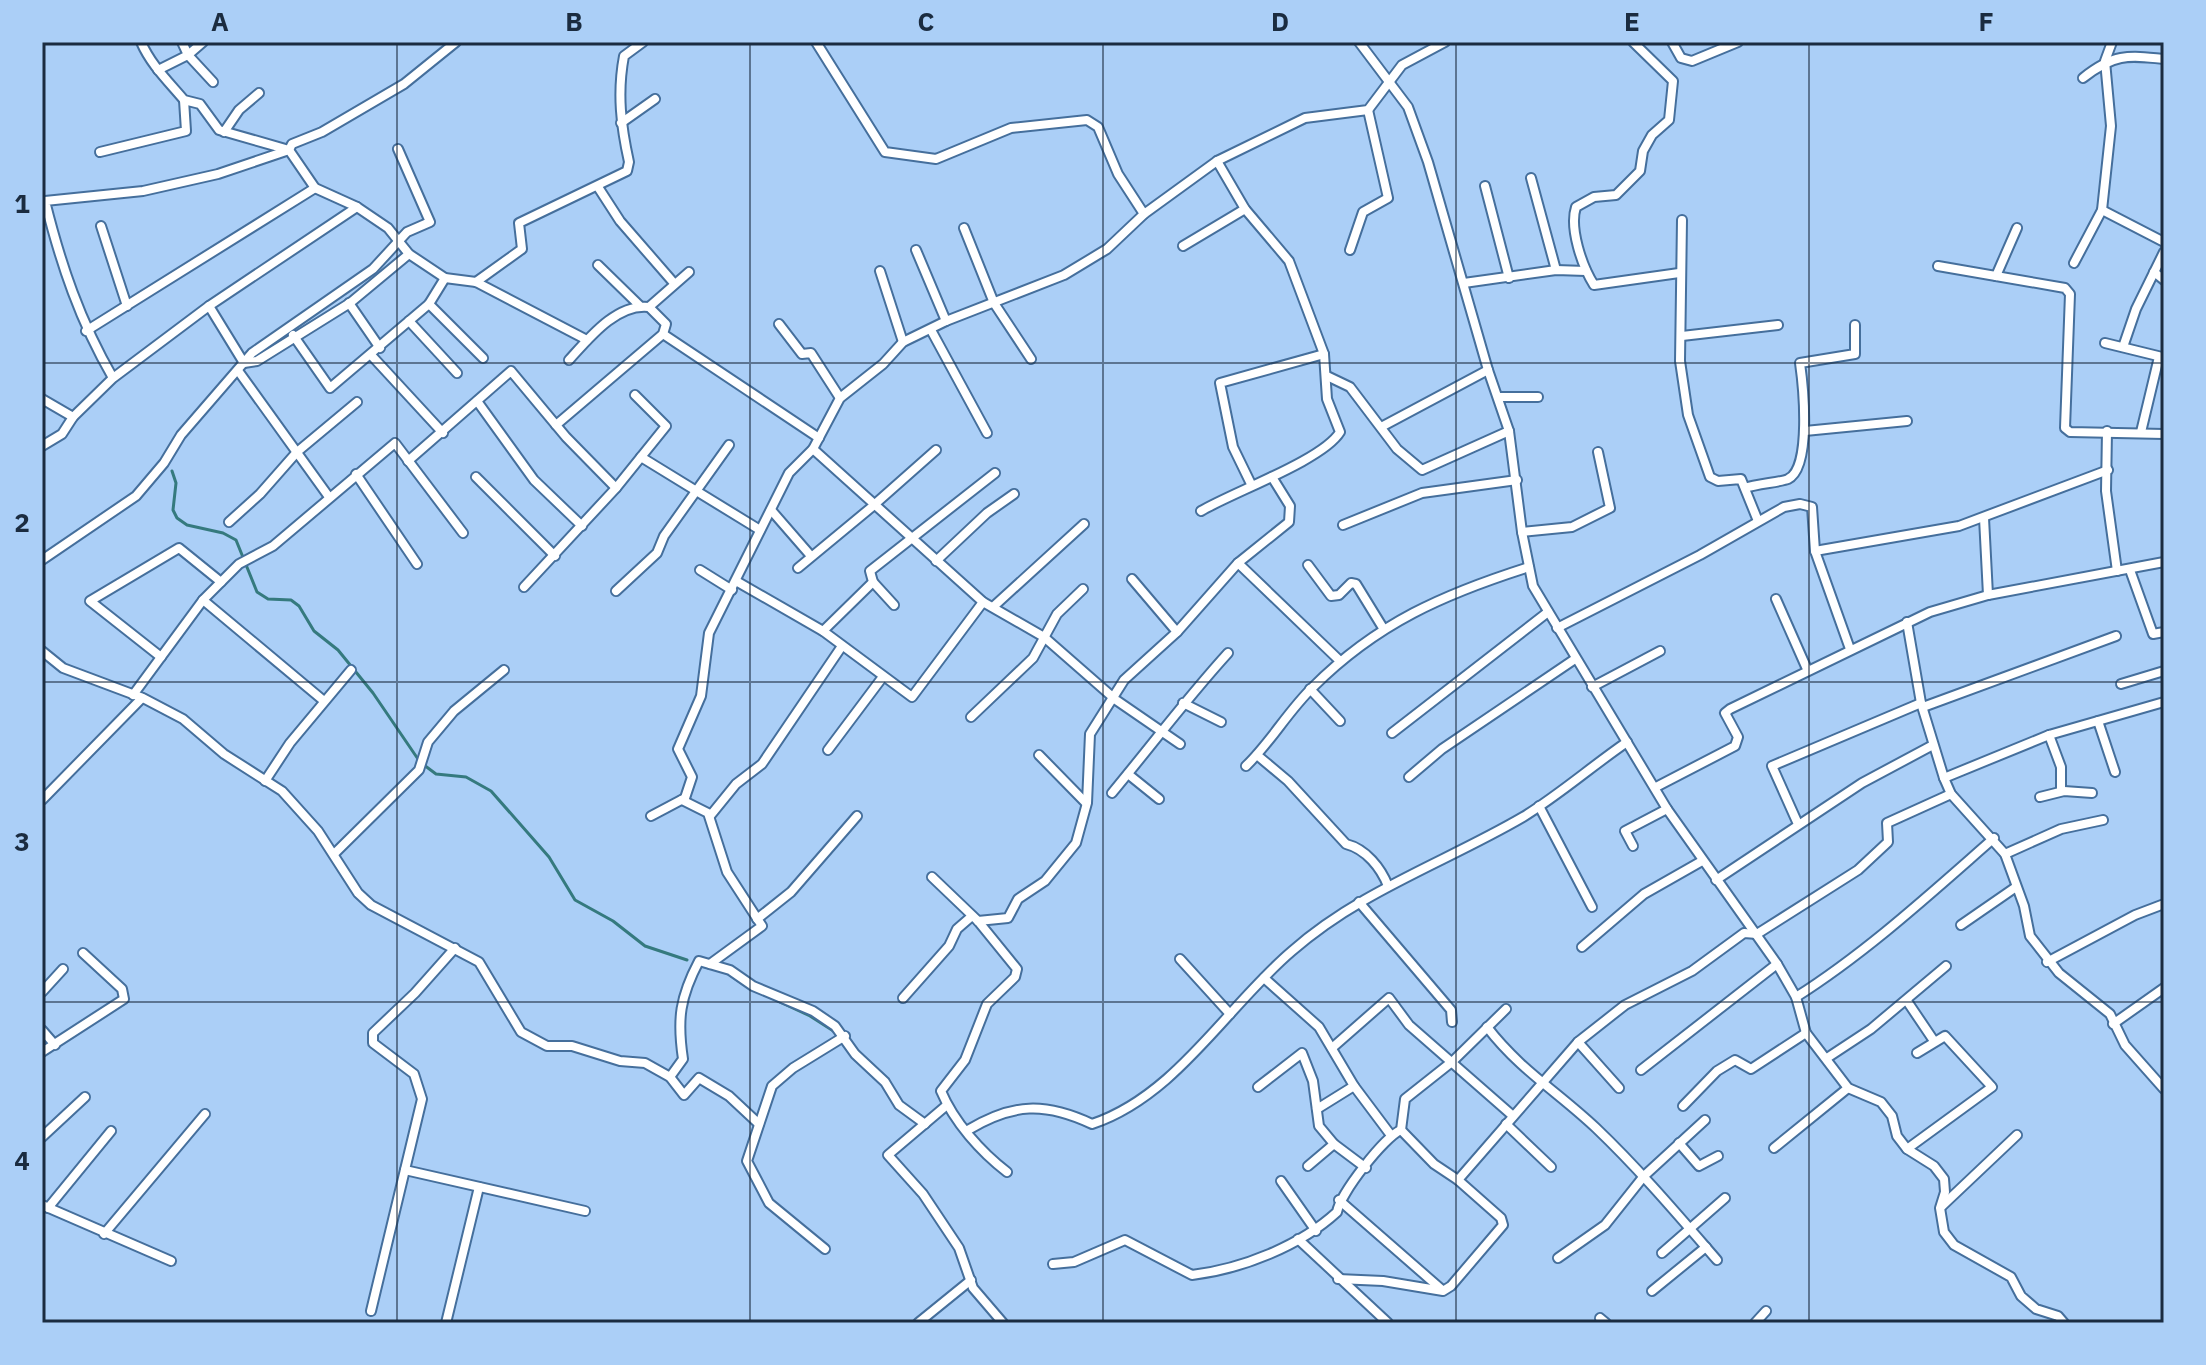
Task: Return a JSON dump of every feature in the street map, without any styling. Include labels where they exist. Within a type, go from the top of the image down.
[{"type":"street","points":[[141,42],[150,64],[184,100],[200,104],[224,132],[289,150],[315,188],[357,207],[388,228],[409,254],[445,278],[476,282],[587,340]]},
{"type":"street","points":[[182,42],[188,55],[213,82]]},
{"type":"street","points":[[158,70],[188,55],[203,42]]},
{"type":"street","points":[[113,378],[86,331],[61,264],[44,201],[143,191],[218,174],[289,150],[292,144],[334,125],[404,84],[456,42]]},
{"type":"street","points":[[476,282],[522,249],[519,223],[627,171],[629,162],[621,123],[624,56],[643,42]]},
{"type":"street","points":[[816,42],[885,152],[936,159],[1011,128],[1087,120],[1098,127],[1118,174],[1144,214]]},
{"type":"street","points":[[1359,42],[1408,107],[1423,148],[1509,431],[1522,532],[1533,586],[1667,809],[1777,964],[1796,997],[1806,1033],[1848,1088],[1881,1102],[1892,1116],[1897,1136],[1907,1149],[1934,1166],[1944,1179],[1945,1192],[1940,1208],[1944,1232],[1954,1245],[1997,1266],[2011,1277],[2029,1302],[2058,1316],[2064,1323]]},
{"type":"street","points":[[651,816],[682,800],[692,777],[678,749],[701,696],[707,637],[789,473],[813,449],[840,398],[883,364],[903,342],[946,321],[1064,275],[1107,249],[1144,214],[1217,161],[1305,118],[1368,110],[1381,97],[1402,65],[1445,42]]},
{"type":"street","points":[[1633,42],[1673,81],[1669,120],[1652,135],[1643,151],[1640,171],[1616,195],[1594,197],[1576,207],[1572,220],[1573,232],[1580,242],[1586,271],[1594,285],[1679,273]]},
{"type":"street","points":[[1672,42],[1681,58],[1692,61],[1738,42]]},
{"type":"street","points":[[2074,263],[2102,210],[2111,126],[2105,61],[2110,43]]},
{"type":"street","points":[[2083,78],[2105,61],[2136,56],[2164,59]]},
{"type":"street","points":[[224,132],[259,93]]},
{"type":"street","points":[[621,123],[655,99]]},
{"type":"street","points":[[100,152],[186,131],[184,100]]},
{"type":"street","points":[[1350,250],[1363,212],[1388,198],[1368,110]]},
{"type":"street","points":[[42,546],[46,558],[136,496],[164,463],[181,435],[252,353],[373,269],[407,232],[431,220],[398,149]]},
{"type":"street","points":[[1201,511],[1251,484],[1298,464],[1340,432],[1327,399],[1324,354],[1289,261],[1245,209],[1217,161]]},
{"type":"street","points":[[1531,178],[1556,270]]},
{"type":"street","points":[[1485,186],[1509,278]]},
{"type":"street","points":[[598,187],[620,221],[673,282]]},
{"type":"street","points":[[86,331],[315,188]]},
{"type":"street","points":[[42,446],[62,434],[73,417],[113,378],[209,306],[357,207]]},
{"type":"street","points":[[1183,246],[1245,209]]},
{"type":"street","points":[[2102,210],[2164,242]]},
{"type":"street","points":[[1682,220],[1680,361],[1688,415],[1697,433],[1704,466],[1710,477],[1718,481],[1741,479],[1758,521]]},
{"type":"street","points":[[101,226],[127,306]]},
{"type":"street","points":[[964,228],[994,303],[1031,359]]},
{"type":"street","points":[[1996,276],[2017,228]]},
{"type":"street","points":[[916,250],[946,321]]},
{"type":"street","points":[[2123,347],[2164,252]]},
{"type":"street","points":[[242,367],[257,361],[350,303],[409,254]]},
{"type":"street","points":[[556,425],[663,334],[666,324],[598,265]]},
{"type":"street","points":[[1938,266],[2069,292],[2065,428],[2070,432],[2164,434]]},
{"type":"street","points":[[1464,283],[1556,270],[1586,271]]},
{"type":"street","points":[[880,271],[903,342]]},
{"type":"street","points":[[569,360],[612,319],[644,306],[689,272]]},
{"type":"street","points":[[2154,272],[2164,280]]},
{"type":"street","points":[[288,328],[329,388],[429,304],[445,278]]},
{"type":"street","points":[[342,292],[380,348]]},
{"type":"street","points":[[429,304],[483,358]]},
{"type":"street","points":[[209,306],[242,367],[329,497]]},
{"type":"street","points":[[409,321],[457,373]]},
{"type":"street","points":[[779,324],[802,354],[811,353],[840,398]]},
{"type":"street","points":[[1682,336],[1778,325]]},
{"type":"street","points":[[1745,488],[1790,478],[1805,431],[1806,400],[1800,363],[1855,354],[1855,325]]},
{"type":"street","points":[[931,330],[987,433]]},
{"type":"street","points":[[663,334],[819,438]]},
{"type":"street","points":[[2105,343],[2161,357],[2141,432]]},
{"type":"street","points":[[1251,484],[1233,447],[1220,383],[1324,354]]},
{"type":"street","points":[[371,355],[443,433]]},
{"type":"street","points":[[1383,426],[1488,370]]},
{"type":"street","points":[[408,461],[511,371],[556,425],[616,488]]},
{"type":"street","points":[[1327,376],[1350,387],[1383,426],[1397,449],[1422,470],[1509,431]]},
{"type":"street","points":[[524,587],[616,488],[667,424],[635,395]]},
{"type":"street","points":[[1498,397],[1538,397]]},
{"type":"street","points":[[42,399],[73,417]]},
{"type":"street","points":[[477,401],[534,480],[582,526]]},
{"type":"street","points":[[229,522],[260,494],[297,452],[357,402]]},
{"type":"street","points":[[1805,431],[1907,421]]},
{"type":"street","points":[[2107,431],[2106,491],[2117,571]]},
{"type":"street","points":[[42,800],[137,696],[203,600],[244,563],[273,546],[395,443],[463,533]]},
{"type":"street","points":[[616,591],[657,553],[664,536],[729,445]]},
{"type":"street","points":[[813,449],[983,602],[1044,637],[1115,695],[1116,700],[1180,744]]},
{"type":"street","points":[[798,568],[936,450]]},
{"type":"street","points":[[1522,532],[1572,527],[1610,508],[1598,452]]},
{"type":"street","points":[[641,457],[760,530]]},
{"type":"street","points":[[1815,551],[1917,536],[1984,518],[2108,470]]},
{"type":"street","points":[[894,605],[873,582],[870,571],[995,473]]},
{"type":"street","points":[[356,474],[417,564]]},
{"type":"street","points":[[476,477],[555,556]]},
{"type":"street","points":[[903,998],[949,946],[957,929],[975,919],[1008,918],[1018,899],[1045,881],[1076,843],[1087,803],[1090,734],[1124,680],[1177,632],[1238,563],[1289,522],[1292,515],[1272,477]]},
{"type":"street","points":[[1343,525],[1422,493],[1517,480]]},
{"type":"street","points":[[936,561],[987,513],[1014,494]]},
{"type":"street","points":[[1557,628],[1700,555],[1784,507],[1800,504],[1812,507],[1815,551],[1850,649]]},
{"type":"street","points":[[771,510],[811,556]]},
{"type":"street","points":[[1984,518],[1988,595]]},
{"type":"street","points":[[993,607],[1084,524]]},
{"type":"street","points":[[161,657],[90,601],[179,548],[221,582]]},
{"type":"street","points":[[1656,787],[1730,752],[1738,737],[1725,713],[1807,669],[1907,622],[1988,595],[2164,562]]},
{"type":"street","points":[[1238,563],[1340,661]]},
{"type":"street","points":[[1308,565],[1331,596],[1339,595],[1351,583],[1356,584],[1383,628]]},
{"type":"street","points":[[1246,766],[1310,689],[1383,628],[1478,583],[1529,567]]},
{"type":"street","points":[[700,570],[732,590]]},
{"type":"street","points":[[2130,570],[2153,634],[2164,632]]},
{"type":"street","points":[[1132,579],[1177,632]]},
{"type":"street","points":[[736,581],[823,631],[882,678],[912,697],[983,602]]},
{"type":"street","points":[[823,631],[873,582]]},
{"type":"street","points":[[971,717],[1033,658],[1057,614],[1083,589]]},
{"type":"street","points":[[1776,599],[1807,669]]},
{"type":"street","points":[[203,600],[324,701]]},
{"type":"street","points":[[1392,733],[1548,612]]},
{"type":"street","points":[[1907,622],[1922,705],[1951,794],[1994,838],[2005,854],[2024,906],[2030,936],[2047,962],[2110,1014],[2125,1045],[2163,1086]]},
{"type":"street","points":[[1798,824],[1776,782],[1772,766],[1922,705],[2116,636]]},
{"type":"street","points":[[710,816],[736,784],[762,764],[842,646]]},
{"type":"street","points":[[42,651],[63,668],[137,696],[183,719],[224,754],[282,791],[335,853],[358,893],[371,905],[479,962],[521,1032],[547,1046],[572,1046],[620,1061],[645,1063],[670,1077],[684,1095],[699,1078],[729,1096],[759,1124]]},
{"type":"street","points":[[1592,687],[1660,651]]},
{"type":"street","points":[[1112,793],[1165,732],[1183,703],[1228,653]]},
{"type":"street","points":[[1409,777],[1442,749],[1575,659]]},
{"type":"street","points":[[265,781],[351,670]]},
{"type":"street","points":[[335,853],[419,770],[428,742],[454,711],[504,670]]},
{"type":"street","points":[[2121,684],[2164,671]]},
{"type":"street","points":[[828,750],[882,678]]},
{"type":"street","points":[[1310,689],[1340,721]]},
{"type":"street","points":[[1944,778],[2049,735],[2164,702]]},
{"type":"street","points":[[1183,703],[1221,722]]},
{"type":"street","points":[[2098,721],[2115,772]]},
{"type":"street","points":[[2049,735],[2061,767],[2061,791]]},
{"type":"street","points":[[968,1130],[1011,1111],[1037,1106],[1063,1111],[1092,1124],[1115,1117],[1168,1077],[1292,950],[1359,902],[1539,806],[1627,742]]},
{"type":"street","points":[[1716,880],[1862,783],[1933,745]]},
{"type":"street","points":[[1039,755],[1087,803]]},
{"type":"street","points":[[1257,755],[1288,781],[1346,844],[1358,846],[1381,869],[1388,886]]},
{"type":"street","points":[[1128,774],[1159,799]]},
{"type":"street","points":[[2040,797],[2061,791],[2092,793]]},
{"type":"street","points":[[1458,1180],[1578,1042],[1625,1005],[1692,971],[1744,933],[1757,934],[1858,870],[1888,842],[1887,823],[1951,794]]},
{"type":"street","points":[[682,800],[710,816],[727,872],[762,928],[710,964]]},
{"type":"street","points":[[1539,806],[1592,907]]},
{"type":"street","points":[[1633,846],[1625,831],[1667,809]]},
{"type":"street","points":[[757,919],[791,892],[857,816]]},
{"type":"street","points":[[2005,854],[2061,829],[2103,820]]},
{"type":"street","points":[[1796,997],[1836,971],[1907,915],[1994,838]]},
{"type":"street","points":[[1582,947],[1644,894],[1702,861]]},
{"type":"street","points":[[932,877],[975,919],[1017,972],[987,1004],[965,1060],[941,1091],[947,1105],[984,1155],[1007,1172]]},
{"type":"street","points":[[1961,925],[2016,887]]},
{"type":"street","points":[[1359,902],[1451,1010],[1452,1022]]},
{"type":"street","points":[[2047,962],[2135,915],[2164,904]]},
{"type":"street","points":[[371,1311],[422,1099],[414,1074],[373,1043],[373,1033],[415,993],[455,948]]},
{"type":"street","points":[[42,1052],[124,999],[122,989],[83,953]]},
{"type":"street","points":[[1180,959],[1230,1014]]},
{"type":"street","points":[[670,1077],[683,1059],[678,1024],[689,981],[699,961],[813,1011],[845,1036],[855,1054],[885,1082],[899,1105],[925,1124]]},
{"type":"street","points":[[1641,1070],[1777,964]]},
{"type":"street","points":[[1827,1058],[1907,1001],[1946,966]]},
{"type":"street","points":[[42,992],[63,969]]},
{"type":"street","points":[[1264,978],[1319,1027],[1354,1086],[1390,1134]]},
{"type":"street","points":[[2113,1024],[2164,988]]},
{"type":"street","points":[[1332,1048],[1389,998],[1409,1025],[1513,1116]]},
{"type":"street","points":[[1907,1001],[1934,1041]]},
{"type":"street","points":[[1401,1130],[1405,1099],[1453,1061],[1506,1009]]},
{"type":"street","points":[[1487,1027],[1510,1057],[1593,1125],[1644,1176],[1717,1260]]},
{"type":"street","points":[[42,1030],[55,1045]]},
{"type":"street","points":[[1683,1106],[1717,1071],[1735,1060],[1751,1069],[1806,1033]]},
{"type":"street","points":[[825,1249],[769,1203],[762,1184],[747,1161],[772,1086],[793,1068],[845,1036]]},
{"type":"street","points":[[1907,1149],[1992,1087],[1945,1036],[1917,1053]]},
{"type":"street","points":[[1578,1042],[1619,1088]]},
{"type":"street","points":[[1258,1087],[1302,1053],[1313,1081],[1319,1126],[1334,1144],[1366,1168]]},
{"type":"street","points":[[1317,1109],[1354,1086]]},
{"type":"street","points":[[1774,1148],[1848,1088]]},
{"type":"street","points":[[42,1137],[85,1097]]},
{"type":"street","points":[[947,1105],[888,1155],[923,1194],[959,1248],[973,1288],[1003,1323]]},
{"type":"street","points":[[104,1234],[205,1114]]},
{"type":"street","points":[[1558,1258],[1605,1225],[1644,1176],[1705,1120]]},
{"type":"street","points":[[1506,1124],[1551,1167]]},
{"type":"street","points":[[1053,1264],[1074,1262],[1125,1240],[1192,1275],[1243,1263],[1316,1231],[1337,1212],[1339,1200],[1390,1134],[1401,1130]]},
{"type":"street","points":[[1338,1279],[1383,1281],[1443,1291],[1451,1286],[1503,1222],[1458,1180],[1434,1164],[1401,1130]]},
{"type":"street","points":[[111,1131],[45,1206],[171,1261]]},
{"type":"street","points":[[1940,1208],[2017,1135]]},
{"type":"street","points":[[1679,1143],[1699,1166],[1718,1156]]},
{"type":"street","points":[[1308,1166],[1334,1144]]},
{"type":"street","points":[[405,1170],[585,1211]]},
{"type":"street","points":[[1281,1181],[1316,1231]]},
{"type":"street","points":[[446,1323],[479,1187]]},
{"type":"street","points":[[1662,1253],[1725,1198]]},
{"type":"street","points":[[1339,1200],[1443,1291]]},
{"type":"street","points":[[1298,1239],[1388,1323]]},
{"type":"street","points":[[1652,1291],[1706,1247]]},
{"type":"street","points":[[918,1323],[971,1280]]},
{"type":"street","points":[[1755,1323],[1766,1311]]},
{"type":"waterway","points":[[172,471],[176,483],[173,510],[177,518],[187,525],[223,533],[236,540],[257,592],[268,599],[291,600],[299,606],[314,631],[338,650],[373,693],[420,762],[436,774],[466,777],[491,791],[549,857],[575,900],[613,921],[645,946],[687,960]]},
{"type":"waterway","points":[[727,973],[743,984]]},
{"type":"waterway","points":[[750,988],[810,1016],[835,1032]]}]
